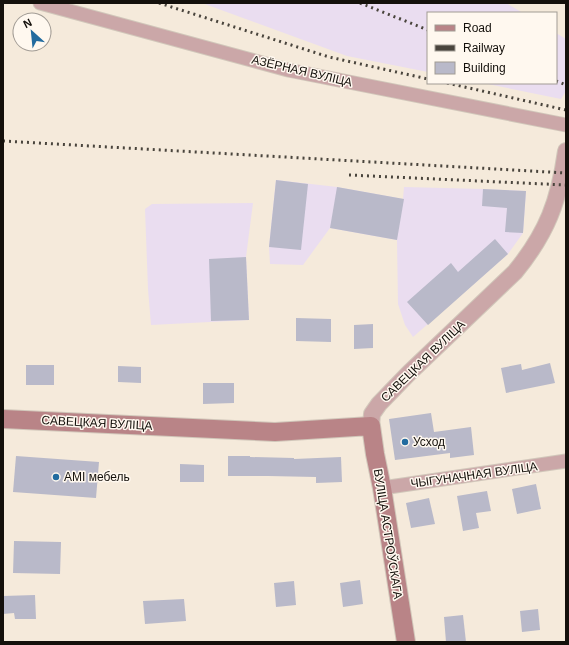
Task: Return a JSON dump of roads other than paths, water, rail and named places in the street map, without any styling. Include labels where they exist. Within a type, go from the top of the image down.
[{"type":"main road","name":"САВЕЦКАЯ ВУЛІЦА","points":[[3,419],[275,432],[371,426]]},
{"type":"main road","name":"ВУЛІЦА АСТРОЎСКАГА","points":[[371,426],[406,642]]},
{"type":"street","name":"АЗЁРНАЯ ВУЛІЦА","points":[[40,3],[288,70],[566,125]]},
{"type":"street","name":"САВЕЦКАЯ ВУЛІЦА","points":[[371,426],[372,414],[379,404],[408,373],[505,282],[528,256],[539,239],[552,211],[560,184],[566,151]]},
{"type":"street","name":"ЧЫГУНАЧНАЯ ВУЛІЦА","points":[[382,488],[566,461]]},
{"type":"railway","points":[[159,3],[329,57],[427,79]]},
{"type":"railway","points":[[360,3],[427,30]]},
{"type":"railway","points":[[557,81],[566,85]]},
{"type":"railway","points":[[451,84],[566,110]]},
{"type":"railway","points":[[3,141],[566,173]]},
{"type":"railway","points":[[349,175],[566,185]]},
{"type":"place","name":"Усход","points":[[405,442]]},
{"type":"place","name":"AMI мебель","points":[[56,477]]}]
